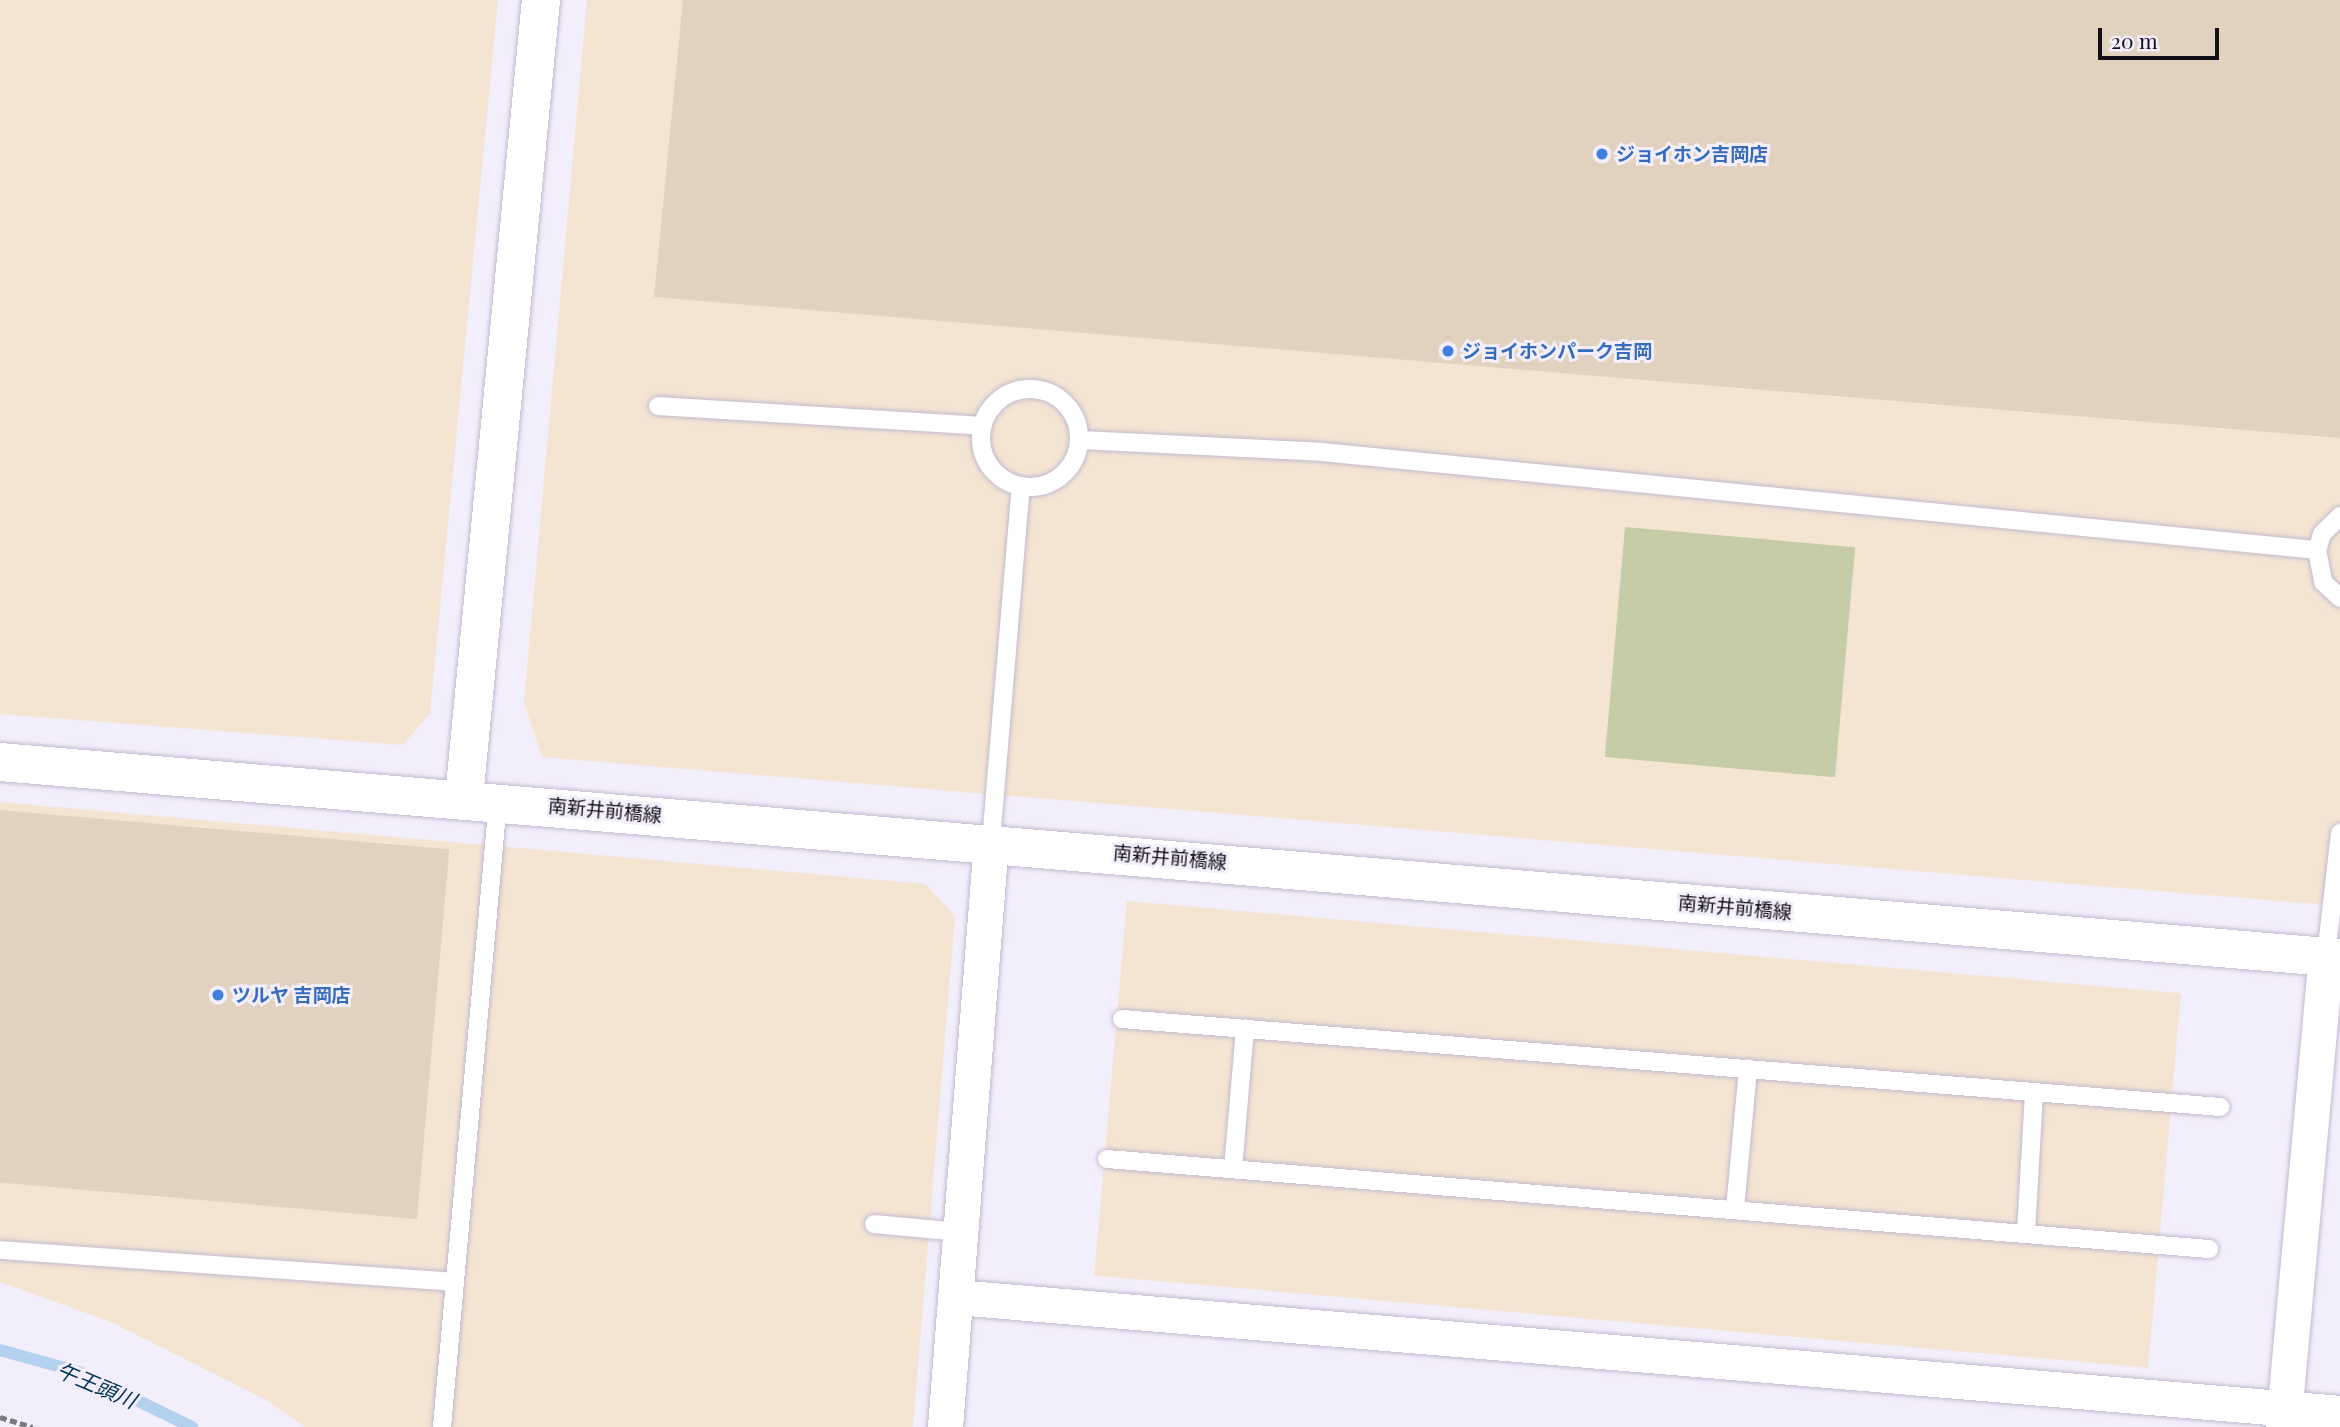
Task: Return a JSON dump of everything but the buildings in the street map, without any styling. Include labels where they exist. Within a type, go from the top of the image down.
[{"type":"main road","points":[[481,799],[541,0]]},
{"type":"main road","name":"南新井前橋線","points":[[0,762],[991,841],[2333,957]]},
{"type":"street","points":[[945,1427],[991,841]]},
{"type":"street","points":[[2283,1417],[2333,957]]},
{"type":"street","points":[[956,1297],[2283,1417],[2340,1413]]},
{"type":"lane","points":[[1021,391],[1046,391],[1071,411],[1080,440],[1067,472],[1038,487],[1021,487],[989,465],[980,443],[982,426],[999,400],[1021,391]]},
{"type":"lane","points":[[658,406],[982,426]]},
{"type":"lane","points":[[1080,440],[1322,452],[2317,550]]},
{"type":"lane","points":[[991,841],[1021,487]]},
{"type":"lane","points":[[2340,516],[2322,534],[2317,550],[2323,582],[2340,598]]},
{"type":"lane","points":[[442,1427],[455,1282],[481,799]]},
{"type":"lane","points":[[2333,957],[2340,833]]},
{"type":"lane","points":[[1122,1018],[2220,1107]]},
{"type":"lane","points":[[1233,1169],[1245,1028]]},
{"type":"lane","points":[[1735,1209],[1748,1069]]},
{"type":"lane","points":[[2026,1232],[2034,1093]]},
{"type":"lane","points":[[1107,1159],[2209,1249]]},
{"type":"lane","points":[[874,1224],[960,1231]]},
{"type":"lane","points":[[0,1250],[68,1250],[455,1282]]},
{"type":"path","points":[[0,1417],[32,1427]]},
{"type":"shaded area","points":[[0,0],[498,0],[430,713],[403,745],[0,714]]},
{"type":"shaded area","name":"ジョイホンパーク吉岡","points":[[587,0],[2340,0],[2340,906],[542,757],[524,703]]},
{"type":"shaded area","points":[[0,802],[925,884],[955,916],[913,1427],[305,1427],[266,1400],[111,1322],[0,1282]]},
{"type":"shaded area","points":[[1127,901],[2181,993],[2148,1368],[1094,1276]]},
{"type":"green space","points":[[1625,527],[1855,547],[1835,777],[1605,757]]},
{"type":"waterway","name":"午王頭川","points":[[0,1350],[79,1372],[192,1427]]},
{"type":"place","name":"ジョイホン吉岡店","points":[[1602,154]]},
{"type":"place","name":"ジョイホンパーク吉岡","points":[[1448,351]]},
{"type":"place","name":"ツルヤ 吉岡店","points":[[218,995]]}]
